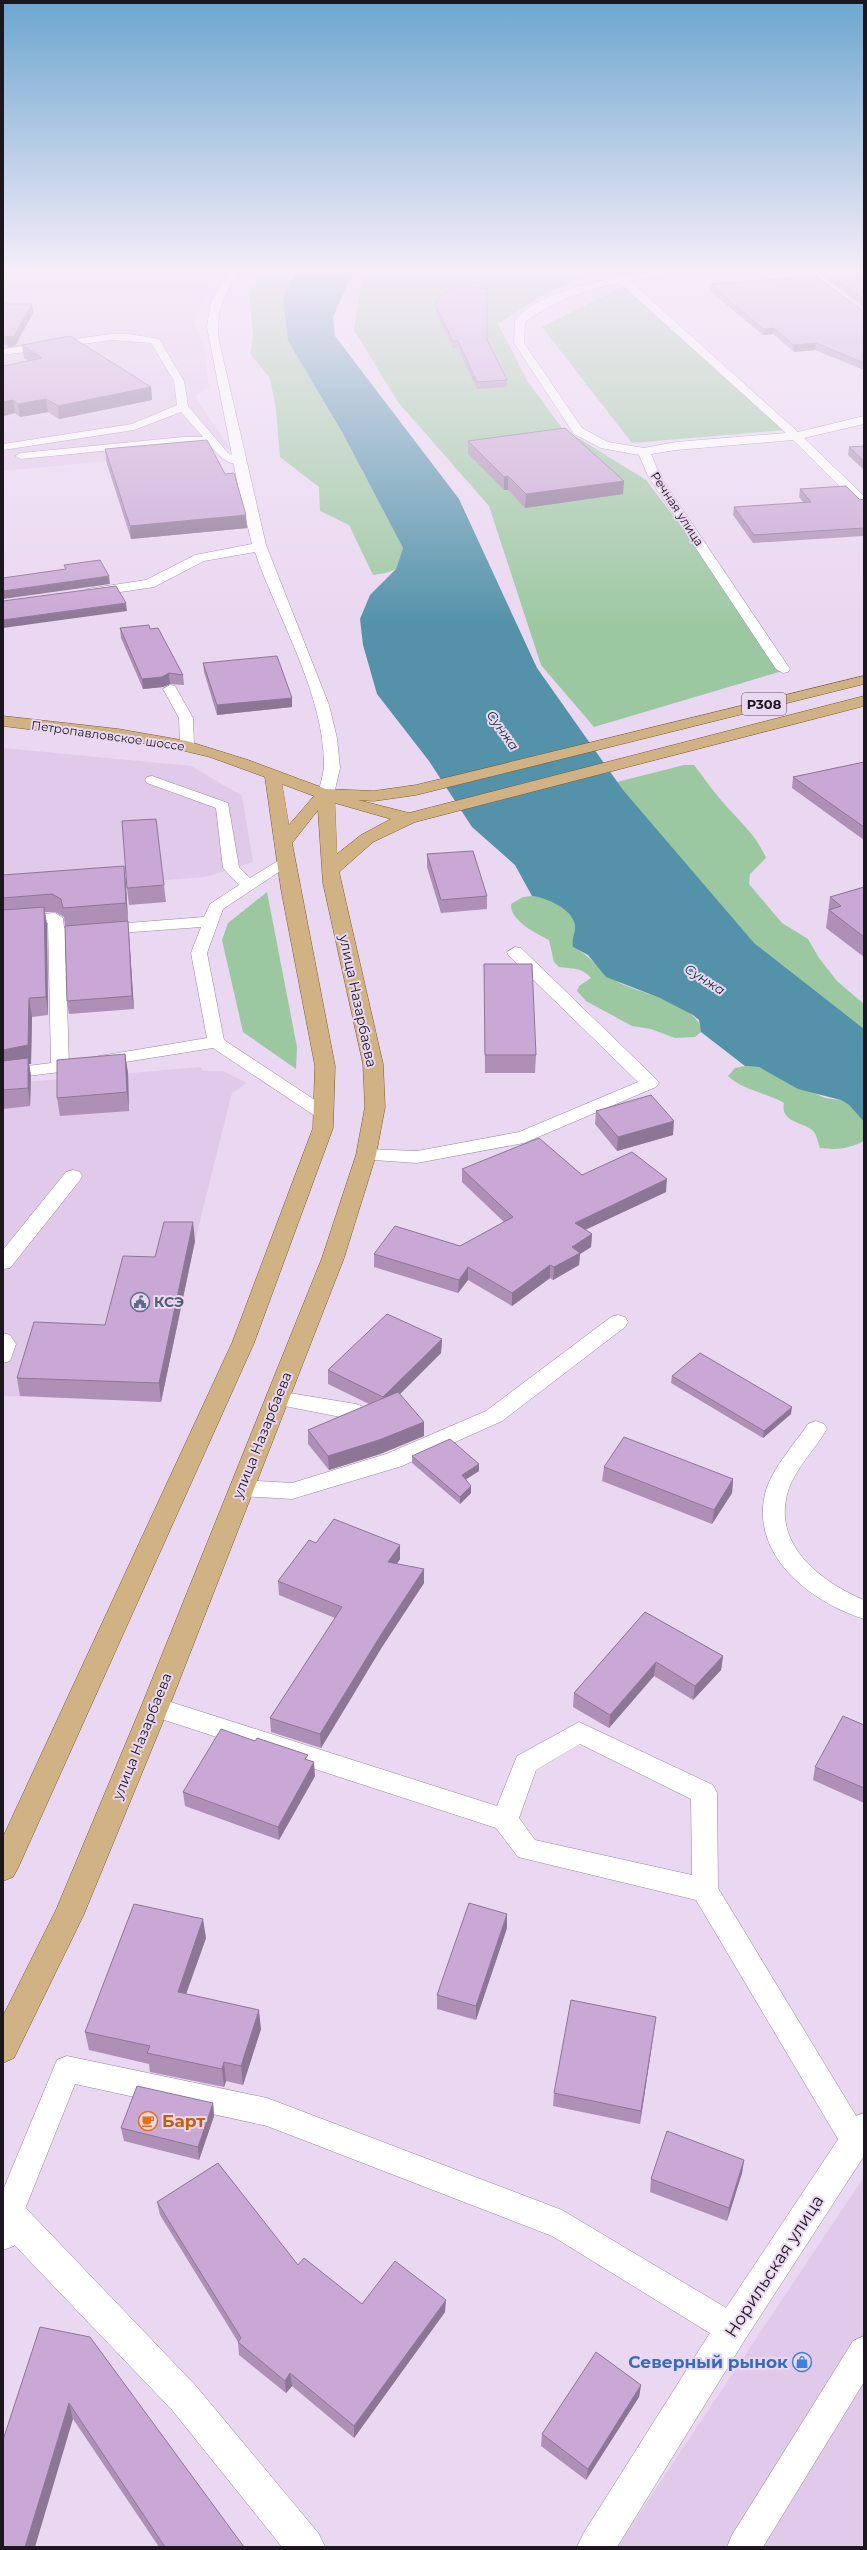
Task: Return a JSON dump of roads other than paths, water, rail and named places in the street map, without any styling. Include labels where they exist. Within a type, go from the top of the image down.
[{"type":"main road","name":"P308","points":[[326,794],[374,796],[416,790],[864,680]]},
{"type":"main road","name":"P308","points":[[409,818],[684,746],[864,701]]},
{"type":"main road","name":"Петропавловское шоссе","points":[[3,721],[82,730],[187,746],[273,775],[365,809],[409,818]]},
{"type":"main road","points":[[3,1868],[242,1343],[323,1128],[324,1066],[284,853],[273,775]]},
{"type":"main road","points":[[284,853],[312,807],[326,794]]},
{"type":"main road","name":"улица Назарбаева","points":[[3,2048],[69,1914],[155,1707],[240,1488],[332,1258],[366,1155],[375,1107],[373,1064],[331,870],[326,794]]},
{"type":"main road","points":[[331,870],[360,842],[378,830],[409,818]]},
{"type":"street","points":[[224,389],[238,462],[259,547],[324,707],[332,764],[331,783],[326,794]]},
{"type":"street","points":[[550,389],[578,431],[605,445],[644,452],[676,446],[796,436],[864,420]]},
{"type":"street","points":[[744,389],[796,436],[864,503]]},
{"type":"street","name":"Речная улица","points":[[644,452],[654,476],[783,668]]},
{"type":"street","points":[[72,596],[149,584],[200,558],[259,547]]},
{"type":"street","name":"Норильская улица","points":[[596,2547],[732,2329],[859,2134]]},
{"type":"street","points":[[5,2220],[184,2398],[306,2547]]},
{"type":"lane","points":[[180,389],[183,407],[224,456],[238,462]]},
{"type":"lane","points":[[3,447],[134,427],[183,407]]},
{"type":"lane","points":[[3,456],[30,456],[183,440],[212,441]]},
{"type":"lane","points":[[170,689],[186,718],[187,746]]},
{"type":"lane","points":[[152,780],[223,806],[230,868],[249,886]]},
{"type":"lane","points":[[216,1042],[199,953],[216,906],[249,886],[284,853]]},
{"type":"lane","points":[[3,922],[55,918],[73,1065]]},
{"type":"lane","points":[[57,933],[211,921]]},
{"type":"lane","points":[[366,1155],[417,1157],[524,1137],[650,1082],[515,952]]},
{"type":"lane","points":[[3,1074],[73,1065],[216,1042],[324,1114]]},
{"type":"lane","points":[[3,1263],[72,1176]]},
{"type":"lane","points":[[240,1488],[292,1491],[401,1456],[494,1416],[618,1322]]},
{"type":"lane","points":[[3,1340],[6,1344],[3,1356]]},
{"type":"lane","points":[[277,1398],[356,1412]]},
{"type":"lane","points":[[816,1429],[778,1489],[773,1508],[774,1523],[780,1542],[789,1559],[803,1575],[826,1593],[864,1610]]},
{"type":"lane","points":[[155,1707],[506,1820],[527,1849],[705,1890]]},
{"type":"lane","points":[[506,1820],[526,1763],[579,1732],[704,1793],[705,1890],[859,2134]]},
{"type":"lane","points":[[5,2220],[67,2069],[267,2112],[562,2225],[732,2329]]},
{"type":"lane","points":[[744,2547],[864,2352]]},
{"type":"water","name":"Сунжа","points":[[316,389],[375,389],[459,499],[537,668],[623,790],[754,943],[864,1029],[864,1122],[849,1105],[841,1100],[798,1089],[759,1067],[745,1066],[701,1032],[699,1020],[693,1015],[660,998],[606,977],[588,955],[573,947],[575,925],[569,914],[558,905],[532,896],[515,865],[472,827],[429,761],[377,694],[363,645],[360,619],[370,595],[396,569],[403,548],[342,432]]},
{"type":"place","name":"КСЭ","points":[[140,1302]]},
{"type":"place","name":"Барт","points":[[148,2121]]},
{"type":"place","name":"Северный рынок","points":[[802,2362]]}]
